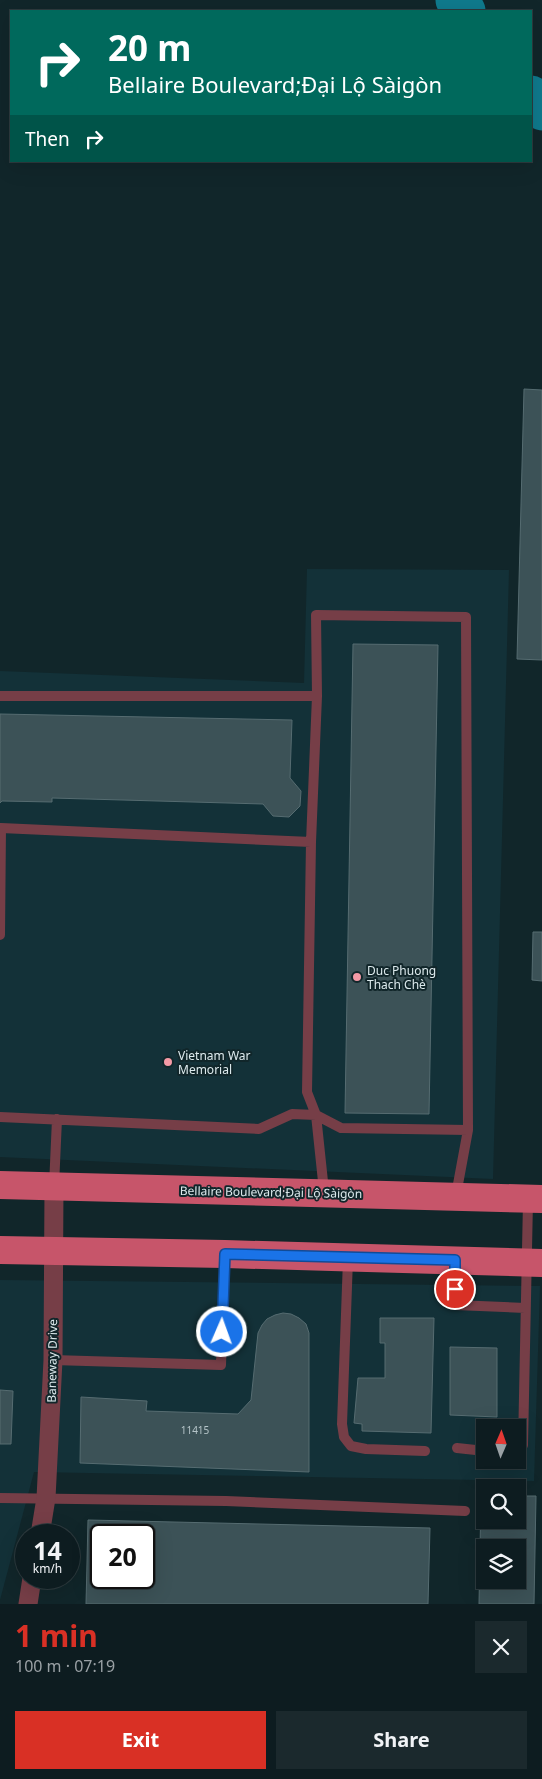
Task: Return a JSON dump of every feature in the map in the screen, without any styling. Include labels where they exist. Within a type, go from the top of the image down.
[{"type":"main road","name":"Bellaire Boulevard;Đại Lộ Sàigòn","points":[[0,1186],[535,1199]]},
{"type":"main road","points":[[0,1250],[534,1262]]},
{"type":"street","name":"Baneway Drive","points":[[42,1524],[46,1498],[53,1360],[54,1187]]},
{"type":"street","points":[[28,1604],[30,1589]]},
{"type":"lane","points":[[324,1194],[316,1115],[307,1092],[311,842],[317,696],[316,615],[466,617],[468,1130],[456,1197]]},
{"type":"lane","points":[[0,696],[317,696]]},
{"type":"lane","points":[[0,935],[0,828],[311,842]]},
{"type":"lane","points":[[0,1117],[259,1129],[292,1114],[316,1115],[341,1128],[468,1130]]},
{"type":"lane","points":[[54,1187],[57,1119]]},
{"type":"lane","points":[[523,1419],[525,1308],[534,1262],[535,1199]]},
{"type":"lane","points":[[53,1360],[221,1366],[225,1254]]},
{"type":"lane","points":[[348,1258],[342,1424],[344,1437],[351,1446],[366,1449],[425,1451]]},
{"type":"lane","points":[[455,1260],[455,1305],[525,1308]]},
{"type":"lane","points":[[457,1448],[476,1449]]},
{"type":"lane","points":[[0,1498],[226,1501],[465,1511]]},
{"type":"shaded area","points":[[307,569],[509,570],[493,1179],[0,1157],[0,671],[304,683]]},
{"type":"shaded area","points":[[0,1280],[540,1286],[534,1481],[526,1481],[526,1479],[476,1480],[34,1472],[20,1524],[15,1524],[15,1544],[0,1600]]},
{"type":"building","points":[[524,389],[542,390],[542,660],[517,659]]},
{"type":"building","points":[[353,644],[438,645],[429,1114],[345,1113]]},
{"type":"building","points":[[0,714],[292,720],[290,778],[301,791],[300,806],[289,817],[273,816],[263,804],[52,798],[52,802],[2,801],[0,803]]},
{"type":"building","points":[[533,932],[542,932],[542,981],[532,980]]},
{"type":"building","points":[[283,1313],[299,1318],[306,1324],[309,1333],[309,1472],[80,1463],[81,1397],[147,1401],[146,1411],[238,1414],[251,1400],[258,1333],[267,1319]]},
{"type":"building","points":[[380,1318],[434,1318],[431,1433],[362,1431],[362,1424],[354,1423],[358,1378],[385,1378],[385,1343],[380,1343]]},
{"type":"building","points":[[450,1347],[497,1348],[497,1417],[450,1415]]},
{"type":"building","points":[[0,1390],[13,1391],[11,1444],[0,1444]]},
{"type":"building","points":[[526,1496],[536,1496],[534,1604],[479,1604],[479,1589],[526,1589],[526,1539],[480,1539],[480,1529],[526,1529]]},
{"type":"building","points":[[88,1520],[430,1528],[428,1604],[86,1604]]},
{"type":"waterway","points":[[456,0],[464,10]]},
{"type":"waterway","points":[[532,97],[542,110]]},
{"type":"place","name":"Duc Phuong Thach Chè","points":[[357,977]]},
{"type":"place","name":"Vietnam War Memorial","points":[[168,1062]]},
{"type":"route","points":[[222,1332],[225,1254],[455,1260],[455,1289]]}]
